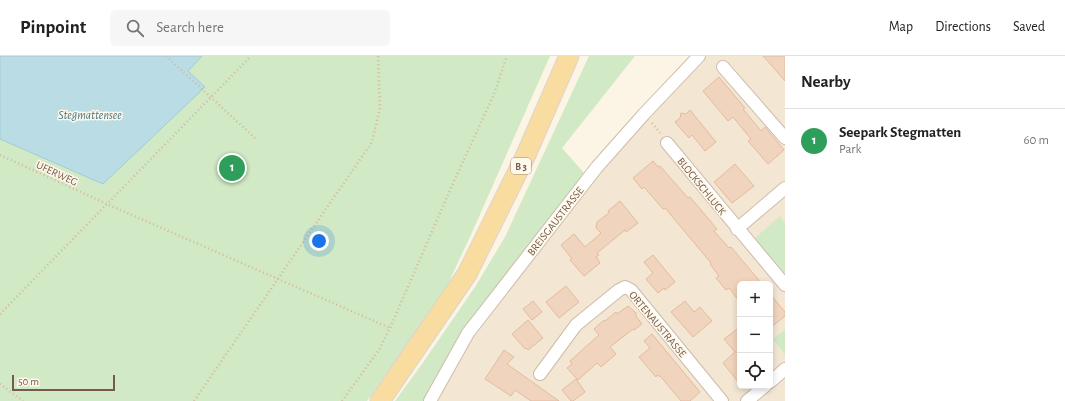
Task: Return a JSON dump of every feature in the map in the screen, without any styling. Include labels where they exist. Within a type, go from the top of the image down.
[{"type":"main road","name":"B 3","points":[[380,401],[467,274],[525,157],[569,56]]},
{"type":"street","name":"BREISGAUSTRASSE","points":[[430,401],[468,333],[597,167],[644,114],[699,56]]},
{"type":"street","points":[[723,67],[785,138]]},
{"type":"street","name":"BLOCKSCHLUCK","points":[[667,143],[785,285]]},
{"type":"street","points":[[738,229],[785,188]]},
{"type":"street","name":"ORTENAUSTRASSE","points":[[540,374],[576,325],[618,290],[625,287],[631,290],[722,401]]},
{"type":"street","points":[[773,379],[785,369]]},
{"type":"street","points":[[747,401],[761,389]]},
{"type":"path","points":[[166,56],[256,138]]},
{"type":"path","points":[[0,314],[212,98],[251,56]]},
{"type":"path","points":[[194,401],[372,142],[380,108],[378,56]]},
{"type":"path","points":[[342,401],[379,350],[390,328],[450,190],[494,94],[507,56]]},
{"type":"path","points":[[644,114],[667,143]]},
{"type":"path","name":"UFERWEG","points":[[0,156],[390,328]]},
{"type":"path","points":[[0,384],[23,401]]},
{"type":"shaded area","points":[[691,56],[785,56],[785,401],[425,401],[521,256],[596,158]]},
{"type":"green space","points":[[0,56],[550,56],[446,288],[367,401],[0,401]]},
{"type":"green space","points":[[589,56],[635,56],[562,148],[584,173],[521,256],[425,401],[395,401],[475,287],[505,237]]},
{"type":"green space","points":[[780,216],[785,223],[785,275],[754,239]]},
{"type":"green space","points":[[785,330],[785,355],[773,339]]},
{"type":"water","name":"Stegmattensee","points":[[0,56],[202,56],[188,71],[205,87],[103,184],[0,139]]},
{"type":"building","points":[[763,56],[785,56],[785,81],[772,66]]},
{"type":"building","points":[[719,77],[745,108],[743,109],[761,131],[765,127],[784,150],[768,164],[748,141],[751,139],[733,117],[728,121],[703,91]]},
{"type":"building","points":[[690,110],[716,142],[705,151],[692,135],[689,138],[675,122],[680,118],[681,113],[686,114]]},
{"type":"building","points":[[653,161],[658,167],[660,166],[688,198],[690,197],[717,229],[714,231],[729,248],[731,247],[759,281],[737,281],[737,298],[729,288],[726,290],[716,278],[719,276],[710,264],[711,263],[665,208],[663,209],[644,187],[642,189],[633,178]]},
{"type":"building","points":[[735,164],[754,186],[732,203],[714,182]]},
{"type":"building","points":[[620,201],[638,223],[626,232],[625,230],[597,253],[599,255],[596,257],[600,263],[584,276],[570,260],[572,259],[561,245],[574,234],[585,247],[601,233],[596,228],[597,222],[609,213],[608,211]]},
{"type":"building","points":[[653,255],[675,282],[665,290],[664,288],[658,293],[646,279],[653,273],[644,262]]},
{"type":"building","points":[[566,286],[579,302],[559,318],[546,302]]},
{"type":"building","points":[[773,298],[785,312],[785,316],[773,326]]},
{"type":"building","points":[[533,301],[542,312],[532,320],[523,309]]},
{"type":"building","points":[[685,301],[694,312],[700,307],[712,321],[693,337],[671,312]]},
{"type":"building","points":[[628,306],[636,313],[636,316],[642,324],[610,347],[616,354],[601,367],[597,363],[578,380],[567,368],[572,364],[570,361],[599,335],[594,329],[604,320],[605,321],[616,312],[617,314]]},
{"type":"building","points":[[528,320],[543,338],[528,350],[526,348],[525,349],[512,334]]},
{"type":"building","points":[[737,329],[737,380],[723,363],[735,352],[724,339]]},
{"type":"building","points":[[652,334],[700,392],[690,401],[681,401],[661,377],[657,375],[656,377],[639,357],[650,348],[644,341]]},
{"type":"building","points":[[504,350],[514,357],[507,364],[559,401],[531,401],[515,390],[511,396],[485,379]]},
{"type":"building","points":[[576,379],[585,392],[571,401],[562,390]]},
{"type":"place","name":"Seepark Stegmatten","points":[[232,168]]}]
